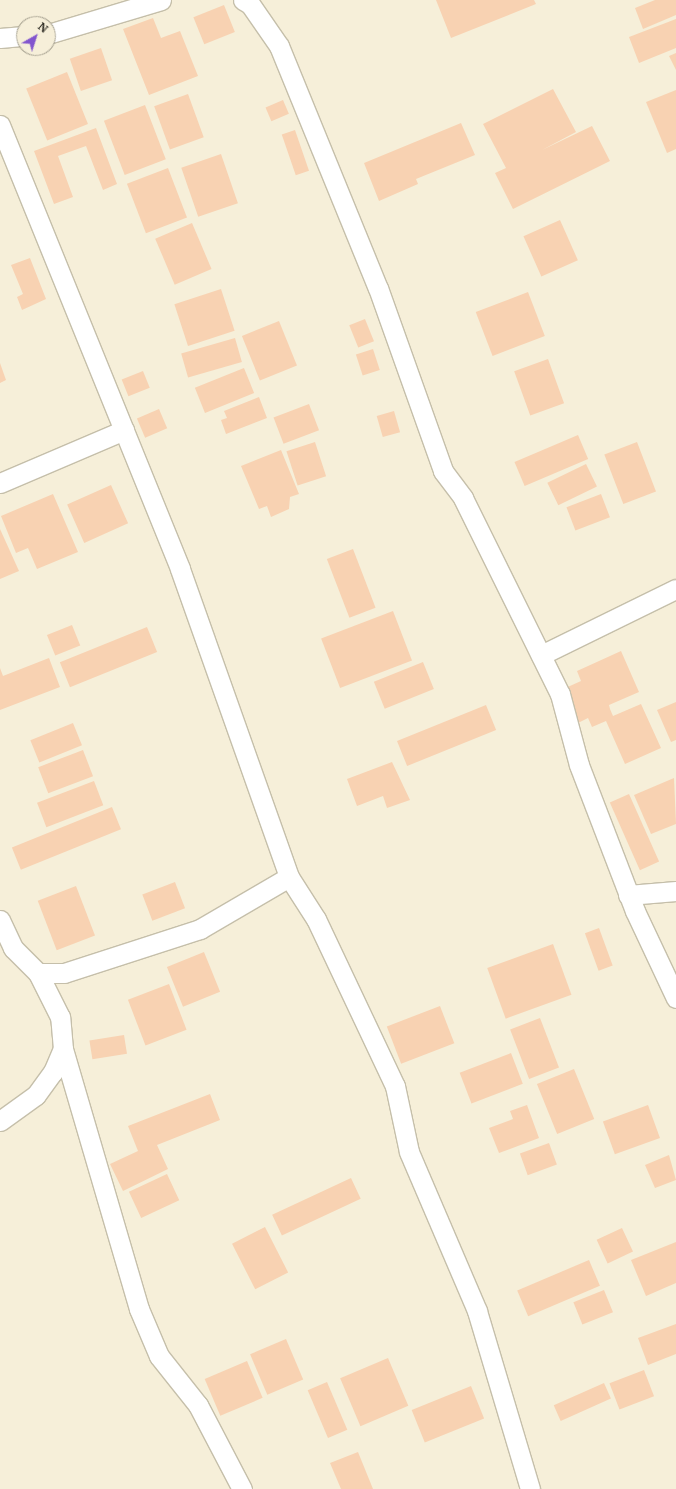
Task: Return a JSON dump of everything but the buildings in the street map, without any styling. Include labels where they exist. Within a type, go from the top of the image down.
[{"type":"street","points":[[56,32],[160,0]]},
{"type":"street","points":[[243,0],[250,4],[279,46],[378,288],[443,471],[462,498],[560,694],[578,765],[628,895],[676,998]]},
{"type":"street","points":[[0,38],[16,37]]},
{"type":"street","points":[[0,126],[180,569],[288,877],[316,919],[395,1086],[409,1152],[478,1311],[530,1489]]},
{"type":"street","points":[[0,483],[124,430]]},
{"type":"street","points":[[541,655],[676,589]]},
{"type":"street","points":[[38,972],[64,973],[200,929],[288,877]]},
{"type":"street","points":[[628,895],[676,891]]},
{"type":"street","points":[[0,920],[13,948],[38,972],[60,1017],[63,1049],[139,1309],[159,1356],[198,1405],[242,1489]]},
{"type":"street","points":[[0,1121],[36,1095],[53,1072],[63,1049]]}]
